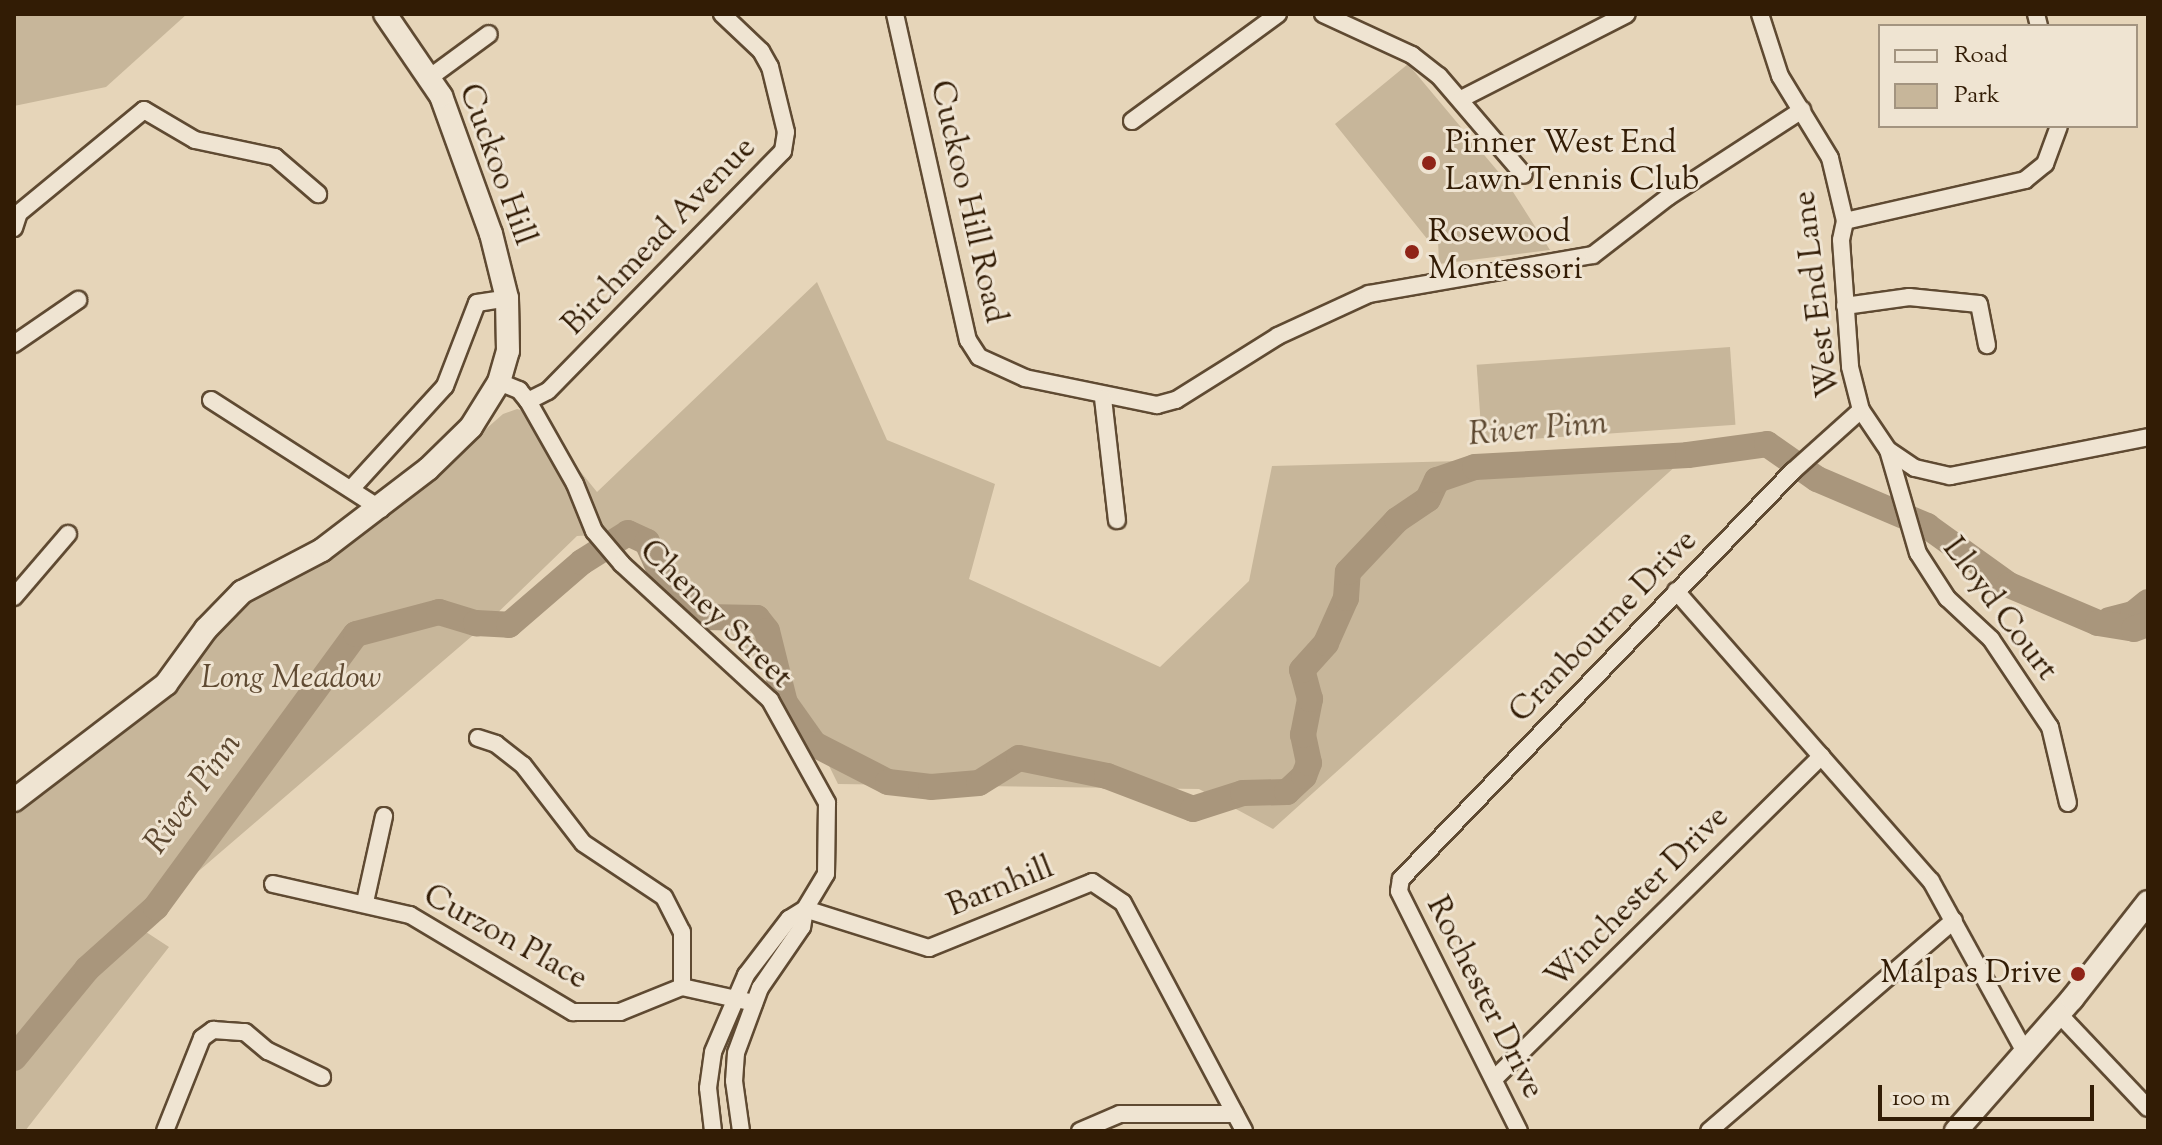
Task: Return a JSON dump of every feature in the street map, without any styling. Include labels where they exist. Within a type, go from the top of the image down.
[{"type":"main road","name":"Cuckoo Hill","points":[[14,800],[124,721],[166,684],[218,615],[242,592],[322,550],[381,509],[451,449],[499,382],[508,351],[507,298],[491,234],[441,96],[385,14]]},
{"type":"main road","points":[[1956,1131],[2059,1014],[2148,902]]},
{"type":"street","name":"Birchmead Avenue","points":[[528,401],[548,391],[783,151],[786,132],[770,67],[761,51],[722,14]]},
{"type":"street","name":"Cuckoo Hill Road","points":[[895,14],[968,340],[979,357],[1025,378],[1103,398],[1157,405],[1176,400],[1278,336],[1369,294],[1593,255],[1668,197],[1802,110]]},
{"type":"street","points":[[1132,121],[1278,14]]},
{"type":"street","points":[[1323,14],[1412,55],[1461,99],[1524,175]]},
{"type":"street","points":[[1461,99],[1627,14]]},
{"type":"street","name":"West End Lane","points":[[1760,14],[1769,50],[1830,158],[1845,221],[1845,306],[1850,367],[1861,410],[1888,450],[1915,468],[1950,476],[2148,437]]},
{"type":"street","points":[[429,78],[489,34]]},
{"type":"street","points":[[14,228],[19,213],[144,110],[195,140],[275,157],[318,194]]},
{"type":"street","points":[[1845,221],[2025,180],[2045,164],[2058,128]]},
{"type":"street","points":[[1845,306],[1909,297],[1979,304],[1987,345]]},
{"type":"street","points":[[351,489],[445,386],[477,303],[507,298]]},
{"type":"street","points":[[14,344],[78,300]]},
{"type":"street","name":"Cheney Street","points":[[499,382],[519,390],[528,401],[575,484],[594,531],[622,564],[770,700],[827,803],[826,874],[805,909],[802,927],[754,1003],[736,1053],[734,1081],[741,1131]]},
{"type":"street","points":[[1103,398],[1117,520]]},
{"type":"street","points":[[211,400],[381,509]]},
{"type":"street","name":"Cranbourne Drive","points":[[1399,891],[1401,879],[1676,591],[1793,471],[1861,410]]},
{"type":"street","name":"Lloyd Court","points":[[1888,450],[1918,553],[1947,598],[1991,639],[2050,727],[2068,803]]},
{"type":"street","points":[[14,597],[68,534]]},
{"type":"street","points":[[1676,591],[1931,881],[2025,1052]]},
{"type":"street","points":[[478,738],[496,744],[523,765],[583,843],[664,897],[682,932],[682,987],[737,996],[754,1003]]},
{"type":"street","name":"Winchester Drive","points":[[1494,1079],[1822,756]]},
{"type":"street","points":[[365,902],[384,816]]},
{"type":"street","name":"Barnhill","points":[[805,909],[929,948],[1092,882],[1123,903],[1235,1114]]},
{"type":"street","name":"Curzon Place","points":[[273,884],[365,902],[427,923],[573,1012],[620,1012],[682,987]]},
{"type":"street","name":"Rochester Drive","points":[[1399,891],[1519,1131]]},
{"type":"street","name":"Cheney Street","points":[[713,1131],[708,1088],[713,1052],[737,996],[789,919],[805,909]]},
{"type":"street","points":[[1709,1131],[1954,920]]},
{"type":"street","points":[[2059,1014],[2148,1108]]},
{"type":"street","points":[[165,1131],[202,1038],[213,1030],[245,1032],[268,1051],[322,1077]]},
{"type":"street","points":[[1080,1131],[1120,1114],[1235,1114],[1244,1131]]},
{"type":"green space","points":[[14,14],[187,14],[106,87],[14,106]]},
{"type":"green space","name":"Pinner West End Lawn Tennis Club","points":[[1408,64],[1506,181],[1550,250],[1439,264],[1438,240],[1428,240],[1335,124]]},
{"type":"green space","name":"Long Meadow","points":[[817,282],[887,440],[995,484],[969,579],[1160,667],[1249,581],[1272,466],[1688,455],[1273,829],[1199,789],[838,784],[797,701],[628,533],[577,536],[486,624],[144,918],[77,997],[143,930],[169,947],[25,1131],[14,1131],[14,816],[26,799],[235,611],[382,520],[503,414],[517,409],[533,413],[597,492]]},
{"type":"green space","points":[[1730,347],[1735,425],[1482,443],[1477,365]]},
{"type":"waterway","name":"River Pinn","points":[[14,1058],[87,969],[156,907],[356,634],[439,612],[476,623],[509,625],[582,562],[628,533],[647,542],[662,576],[705,617],[757,618],[767,631],[785,703],[814,744],[888,782],[931,787],[979,783],[1019,758],[1107,776],[1193,809],[1243,793],[1287,792],[1304,776],[1309,763],[1303,735],[1310,699],[1302,670],[1326,643],[1346,598],[1348,572],[1397,520],[1428,499],[1437,480],[1475,467],[1688,455],[1767,444],[1817,479],[1927,526],[2009,585],[2098,623],[2134,629],[2148,624]]},
{"type":"waterway","points":[[2109,620],[2133,614],[2148,602]]},
{"type":"place","name":"Pinner West End Lawn Tennis Club","points":[[1429,163]]},
{"type":"place","name":"Rosewood Montessori","points":[[1412,252]]},
{"type":"place","name":"Malpas Drive","points":[[2078,974]]}]
